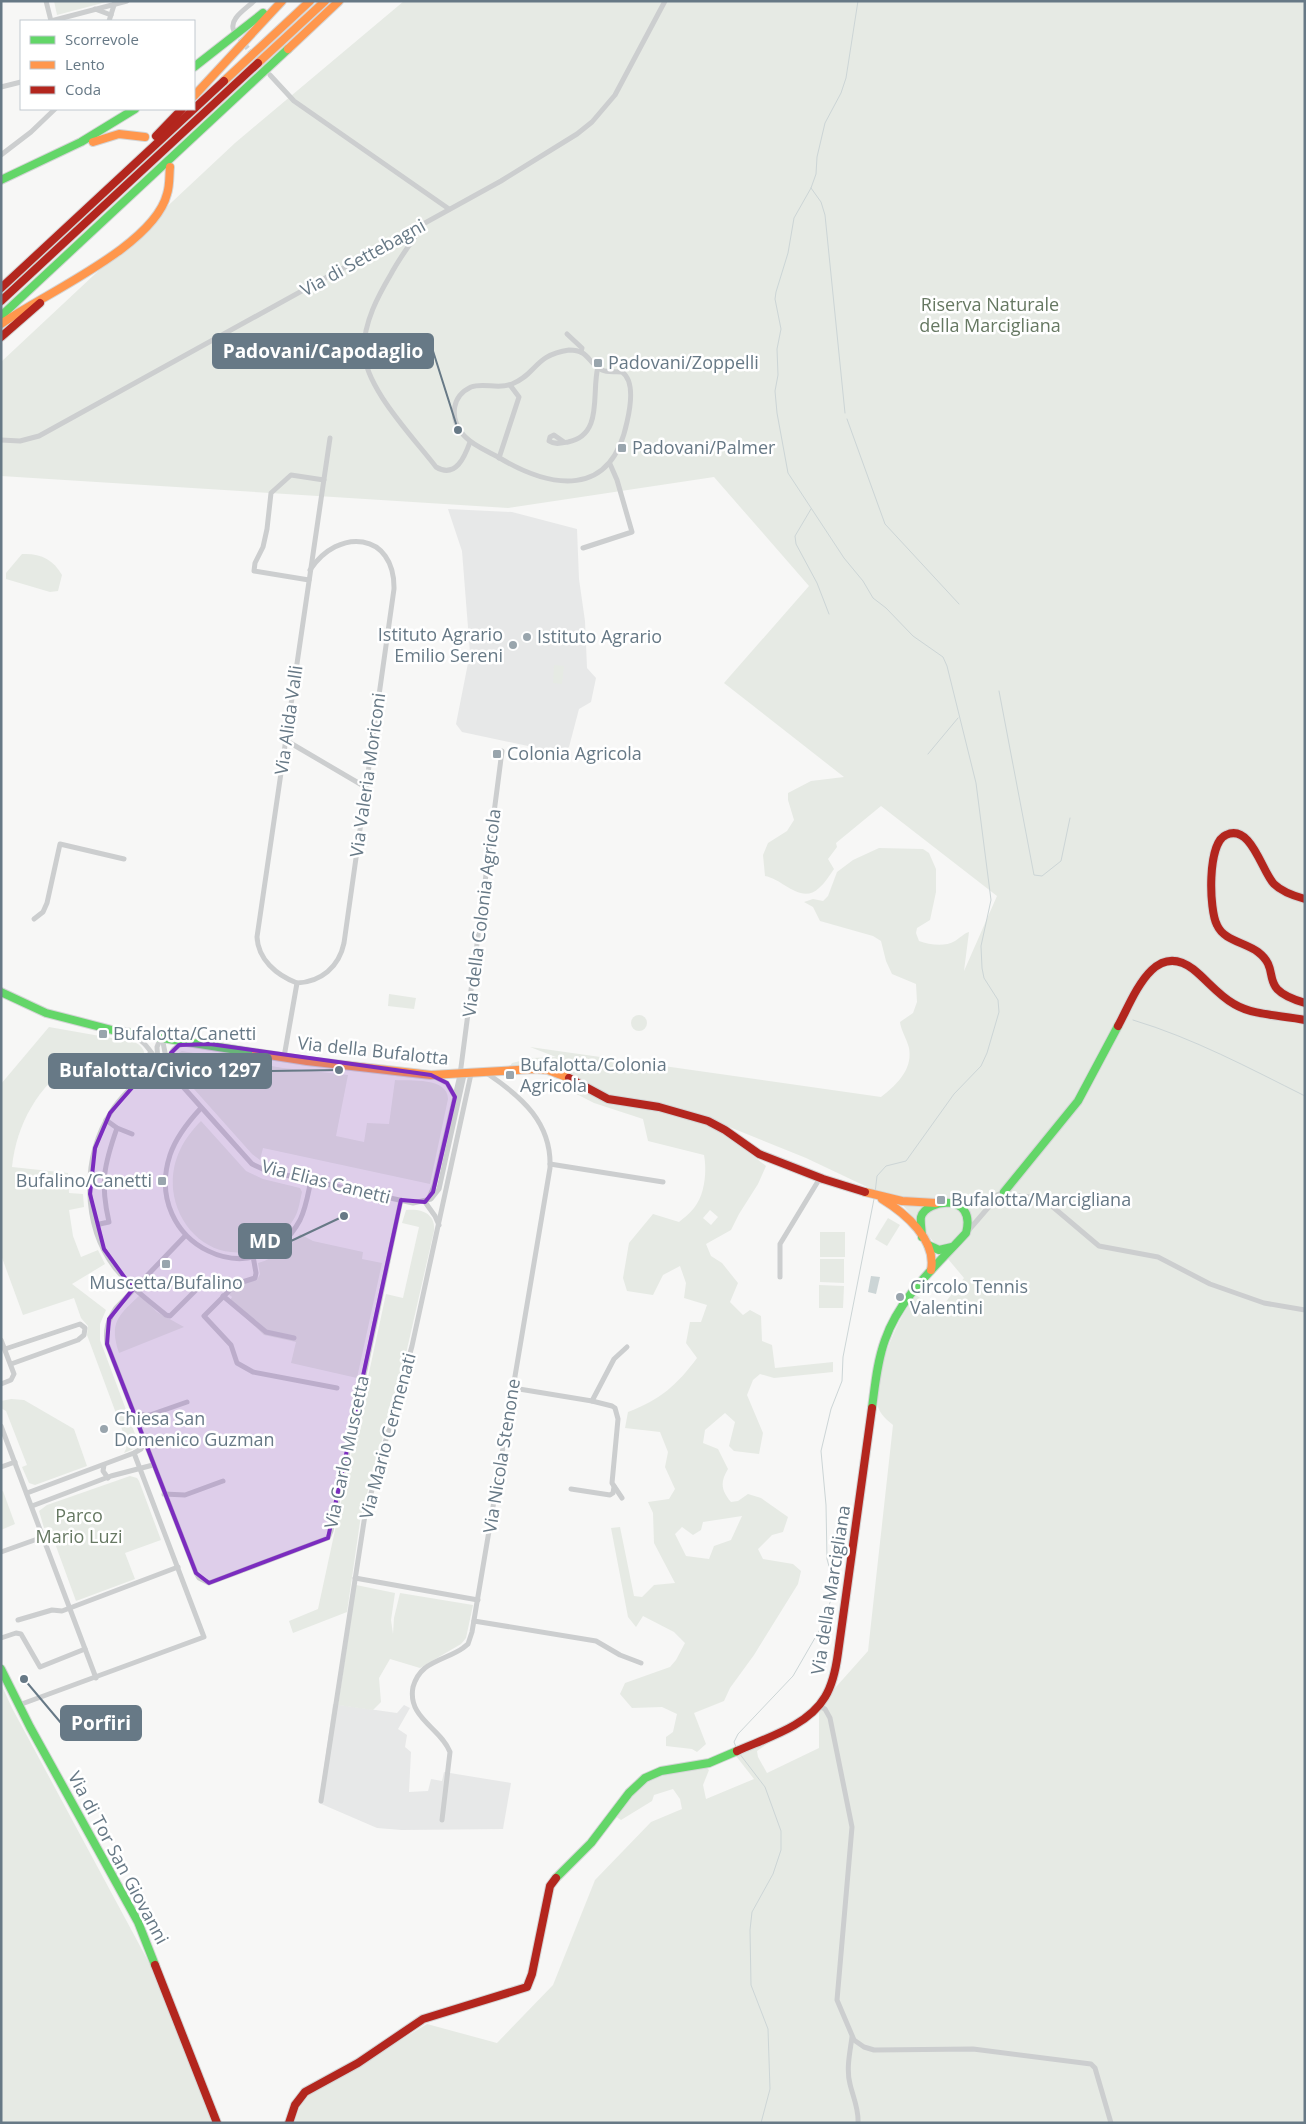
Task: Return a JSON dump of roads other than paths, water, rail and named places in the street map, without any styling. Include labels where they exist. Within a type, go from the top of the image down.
[{"type":"main road","points":[[195,65],[278,1]]},
{"type":"main road","points":[[195,95],[282,1]]},
{"type":"main road","points":[[195,108],[310,1]]},
{"type":"main road","points":[[1,302],[325,1]]},
{"type":"main road","points":[[1,316],[339,1]]},
{"type":"main road","points":[[1,172],[75,140],[128,110]]},
{"type":"main road","points":[[1,180],[85,140],[133,110]]},
{"type":"main road","points":[[64,229],[92,196],[181,110]]},
{"type":"main road","points":[[1,288],[192,110]]},
{"type":"main road","points":[[32,166],[112,134],[131,134],[145,137]]},
{"type":"main road","points":[[1,337],[43,300],[127,246],[152,223],[167,196],[170,168]]},
{"type":"main road","points":[[1,324],[30,303],[82,274]]},
{"type":"main road","points":[[1305,899],[1291,895],[1274,884],[1251,843],[1242,836],[1236,834],[1224,836],[1216,845],[1212,861],[1212,886],[1214,916],[1217,926],[1231,937],[1260,953],[1269,968],[1271,984],[1281,996],[1305,1003]]},
{"type":"main road","name":"Via della Marcigliana","points":[[1004,1193],[1075,1105],[1117,1030],[1144,976],[1155,966],[1165,961],[1180,961],[1188,964],[1220,995],[1235,1004],[1248,1009],[1305,1020]]},
{"type":"main road","name":"Via della Bufalotta","points":[[1,992],[46,1013],[112,1030],[284,1057],[431,1075],[535,1069],[555,1072],[608,1099],[659,1108],[712,1123],[759,1154],[820,1178],[875,1196],[909,1202],[940,1203]]},
{"type":"main road","name":"Via della Bufalotta","points":[[875,1196],[898,1210],[925,1241]]},
{"type":"main road","points":[[929,1274],[934,1260],[920,1226],[922,1214],[940,1203],[956,1203],[964,1208],[968,1215],[969,1225],[966,1233]]},
{"type":"main road","name":"Via della Marcigliana","points":[[289,2123],[294,2106],[306,2092],[358,2062],[407,2028],[423,2019],[523,1990],[527,1987],[532,1974],[548,1894],[554,1880],[591,1843],[629,1794],[645,1778],[661,1771],[709,1763],[804,1719],[819,1706],[828,1692],[833,1674],[858,1518],[876,1376],[883,1343],[901,1309],[966,1233]]},
{"type":"main road","points":[[925,1241],[934,1249],[942,1250],[956,1245]]},
{"type":"main road","name":"Via di Tor San Giovanni","points":[[1,1669],[138,1922],[218,2123]]},
{"type":"street","points":[[46,1],[51,20]]},
{"type":"street","points":[[55,20],[127,1]]},
{"type":"street","points":[[234,31],[232,26],[234,20],[254,1]]},
{"type":"street","name":"Via di Settebagni","points":[[1,440],[20,441],[39,436],[402,236],[552,150],[592,122],[615,95],[665,1]]},
{"type":"street","points":[[95,9],[110,18],[115,3]]},
{"type":"street","points":[[270,75],[294,100],[449,209]]},
{"type":"street","points":[[1,87],[20,82]]},
{"type":"street","points":[[1,155],[31,132],[55,110]]},
{"type":"street","points":[[423,224],[391,272],[370,315],[364,349],[366,365],[374,384],[384,400],[436,467],[446,470],[455,468],[462,461],[470,442]]},
{"type":"street","points":[[402,236],[410,246]]},
{"type":"street","points":[[567,334],[598,367],[605,371],[622,372],[625,374],[629,384],[630,402],[626,430],[622,443],[610,464],[599,472],[585,478],[563,481],[540,478],[522,472],[470,442],[460,430],[454,418],[454,409],[458,398],[464,392],[474,386],[510,385],[520,380],[540,360],[549,354],[569,350],[582,352]]},
{"type":"street","points":[[564,442],[579,437],[588,429],[593,420],[595,376],[598,367]]},
{"type":"street","points":[[499,458],[519,397],[510,385]]},
{"type":"street","name":"Via Alida Valli","points":[[297,982],[284,977],[267,962],[258,949],[257,937],[330,438]]},
{"type":"street","points":[[583,548],[632,532],[617,480],[610,464]]},
{"type":"street","points":[[309,580],[254,571],[255,564],[265,538],[271,493],[291,475],[324,480]]},
{"type":"street","name":"Via Valeria Moriconi","points":[[297,982],[314,979],[327,972],[336,963],[342,951],[367,788],[394,590],[392,574],[387,560],[378,549],[362,541],[350,541],[334,546],[319,557],[310,570]]},
{"type":"street","points":[[286,741],[367,788]]},
{"type":"street","name":"Via della Colonia Agricola","points":[[465,1074],[502,751]]},
{"type":"street","points":[[34,919],[43,912],[47,903],[60,844],[124,859]]},
{"type":"street","points":[[284,1057],[297,982]]},
{"type":"street","points":[[112,1030],[140,1039],[146,1044],[150,1053],[164,1070],[176,1079]]},
{"type":"street","points":[[162,1037],[168,1062],[176,1079]]},
{"type":"street","points":[[159,1064],[157,1047],[162,1037]]},
{"type":"street","points":[[168,1062],[172,1052],[179,1045],[201,1046],[210,1044]]},
{"type":"street","points":[[150,1053],[144,1074],[119,1099],[106,1120],[96,1148],[90,1180],[90,1194],[95,1225],[114,1266],[134,1289],[170,1316],[200,1286]]},
{"type":"street","points":[[144,1074],[164,1070]]},
{"type":"street","name":"Via Nicola Stenone","points":[[442,1820],[450,1752],[416,1710],[413,1701],[413,1688],[423,1670],[466,1646],[471,1637],[550,1164],[546,1138],[535,1115],[516,1093],[488,1073]]},
{"type":"street","points":[[425,1202],[431,1199],[439,1189],[455,1097],[465,1074]]},
{"type":"street","points":[[425,1202],[434,1189],[465,1074]]},
{"type":"street","name":"Via Mario Cermenati","points":[[322,1801],[354,1578],[365,1515],[412,1346],[445,1200],[465,1074]]},
{"type":"street","points":[[431,1075],[447,1083],[455,1097]]},
{"type":"street","name":"Via Elias Canetti","points":[[176,1079],[252,1164],[264,1170],[415,1203],[425,1202]]},
{"type":"street","points":[[201,1108],[178,1138],[170,1155],[167,1172],[170,1208],[185,1236],[198,1247],[219,1256],[234,1258],[253,1256],[275,1247],[294,1230],[304,1211],[311,1180]]},
{"type":"street","points":[[106,1120],[117,1128],[132,1134]]},
{"type":"street","points":[[95,1225],[109,1222],[103,1198],[103,1182],[106,1158],[117,1128]]},
{"type":"street","points":[[550,1164],[663,1182]]},
{"type":"street","points":[[780,1277],[780,1244],[820,1178]]},
{"type":"street","points":[[439,1189],[445,1200]]},
{"type":"street","points":[[1004,1193],[1032,1197],[1046,1202],[1099,1246],[1158,1257],[1210,1284],[1264,1303],[1305,1310]]},
{"type":"street","name":"Via della Marcigliana","points":[[956,1203],[978,1203],[1004,1193]]},
{"type":"street","name":"Via della Marcigliana","points":[[966,1233],[993,1202],[1004,1193]]},
{"type":"street","name":"Via Carlo Muscetta","points":[[185,1236],[112,1313],[106,1327],[106,1334],[107,1344],[133,1414],[196,1573],[199,1578],[209,1582],[328,1538],[401,1200]]},
{"type":"street","points":[[425,1202],[431,1209],[439,1226]]},
{"type":"street","points":[[431,1209],[443,1209]]},
{"type":"street","points":[[253,1256],[255,1278],[236,1284],[204,1316],[231,1344],[237,1363],[253,1372],[337,1388]]},
{"type":"street","points":[[223,1296],[266,1332],[294,1338]]},
{"type":"street","points":[[5,1349],[67,1327],[80,1324],[85,1328],[84,1335],[78,1340],[10,1364]]},
{"type":"street","points":[[1,1340],[14,1377],[1,1384]]},
{"type":"street","points":[[592,1401],[614,1359],[627,1347]]},
{"type":"street","points":[[513,1388],[592,1401],[612,1406],[618,1413],[612,1481],[614,1493],[610,1495],[571,1489]]},
{"type":"street","points":[[133,1414],[150,1415],[187,1402]]},
{"type":"street","points":[[1,1426],[96,1678]]},
{"type":"street","points":[[26,1493],[134,1453],[141,1449],[144,1442]]},
{"type":"street","points":[[134,1453],[142,1452],[149,1456],[140,1468]]},
{"type":"street","points":[[19,1705],[204,1637],[134,1453]]},
{"type":"street","points":[[1,1467],[15,1462]]},
{"type":"street","points":[[32,1506],[108,1478],[153,1464]]},
{"type":"street","points":[[104,1465],[103,1471],[108,1478]]},
{"type":"street","points":[[71,1476],[78,1481],[76,1490]]},
{"type":"street","points":[[164,1494],[185,1495],[223,1480]]},
{"type":"street","points":[[614,1487],[622,1498]]},
{"type":"street","points":[[1,1552],[43,1537]]},
{"type":"street","points":[[18,1620],[70,1607],[178,1567]]},
{"type":"street","points":[[354,1578],[478,1600]]},
{"type":"street","points":[[474,1621],[596,1641],[620,1655],[642,1663]]},
{"type":"street","points":[[1,1638],[16,1633],[21,1634],[40,1667],[85,1649]]},
{"type":"street","points":[[819,1706],[825,1709],[830,1718],[852,1822],[837,1998],[852,2036],[864,2047],[874,2050],[973,2048],[1091,2064],[1095,2068],[1111,2123]]},
{"type":"street","points":[[852,2036],[848,2074],[859,2115],[858,2123]]},
{"type":"waterway","points":[[858,1],[846,78],[841,93],[825,123],[817,157],[816,174],[811,188],[794,218],[788,253],[776,292],[775,299],[781,329],[777,349],[778,375],[775,391],[777,413],[788,473],[844,558],[863,581],[873,598],[886,608],[913,636],[943,657],[947,666],[976,783],[991,900],[981,946],[982,968],[984,978],[998,1000],[999,1012],[987,1053],[981,1066],[954,1094],[906,1161],[886,1166],[877,1176],[875,1193]]},
{"type":"waterway","points":[[811,188],[821,202],[825,215],[845,413]]},
{"type":"waterway","points":[[847,419],[885,524],[959,604]]},
{"type":"waterway","points":[[811,509],[795,536],[796,544],[817,583],[829,614]]},
{"type":"waterway","points":[[999,691],[1034,875],[1042,876],[1061,861],[1070,818]]},
{"type":"waterway","points":[[928,754],[958,718]]},
{"type":"waterway","points":[[1133,1020],[1199,1045],[1242,1064],[1305,1096]]},
{"type":"waterway","points":[[736,1747],[734,1742],[738,1734],[793,1676],[819,1631],[831,1600],[833,1581],[827,1559],[826,1505],[821,1451],[831,1409],[842,1381],[843,1357],[874,1199]]},
{"type":"waterway","points":[[739,1753],[765,1787],[781,1831],[781,1850],[773,1874],[752,1912],[750,1930],[751,1985],[768,2029],[770,2089],[761,2123]]},
{"type":"tunnel","points":[[235,33],[254,56]]},
{"type":"place","name":"Padovani/Zoppelli","points":[[598,363]]},
{"type":"place","name":"Padovani/Capodaglio","points":[[458,430]]},
{"type":"place","name":"Padovani/Palmer","points":[[622,448]]},
{"type":"place","name":"Istituto Agrario","points":[[527,637]]},
{"type":"place","name":"Istituto Agrario Emilio Sereni","points":[[513,645]]},
{"type":"place","name":"Colonia Agricola","points":[[497,754]]},
{"type":"place","name":"Bufalotta/Canetti","points":[[103,1034]]},
{"type":"place","name":"Bufalotta/Civico 1297","points":[[339,1070]]},
{"type":"place","name":"Bufalotta/Colonia Agricola","points":[[510,1075]]},
{"type":"place","name":"Bufalino/Canetti","points":[[162,1181]]},
{"type":"place","name":"Bufalotta/Marcigliana","points":[[941,1200]]},
{"type":"place","name":"MD","points":[[344,1216]]},
{"type":"place","name":"Muscetta/Bufalino","points":[[166,1264]]},
{"type":"place","name":"Circolo Tennis Valentini","points":[[900,1297]]},
{"type":"place","name":"Chiesa San Domenico Guzman","points":[[104,1429]]},
{"type":"place","name":"Porfiri","points":[[24,1679]]},
{"type":"park label","name":"Riserva Naturale della Marcigliana","points":[[990,315]]},
{"type":"park label","name":"Parco Mario Luzi","points":[[79,1526]]}]
